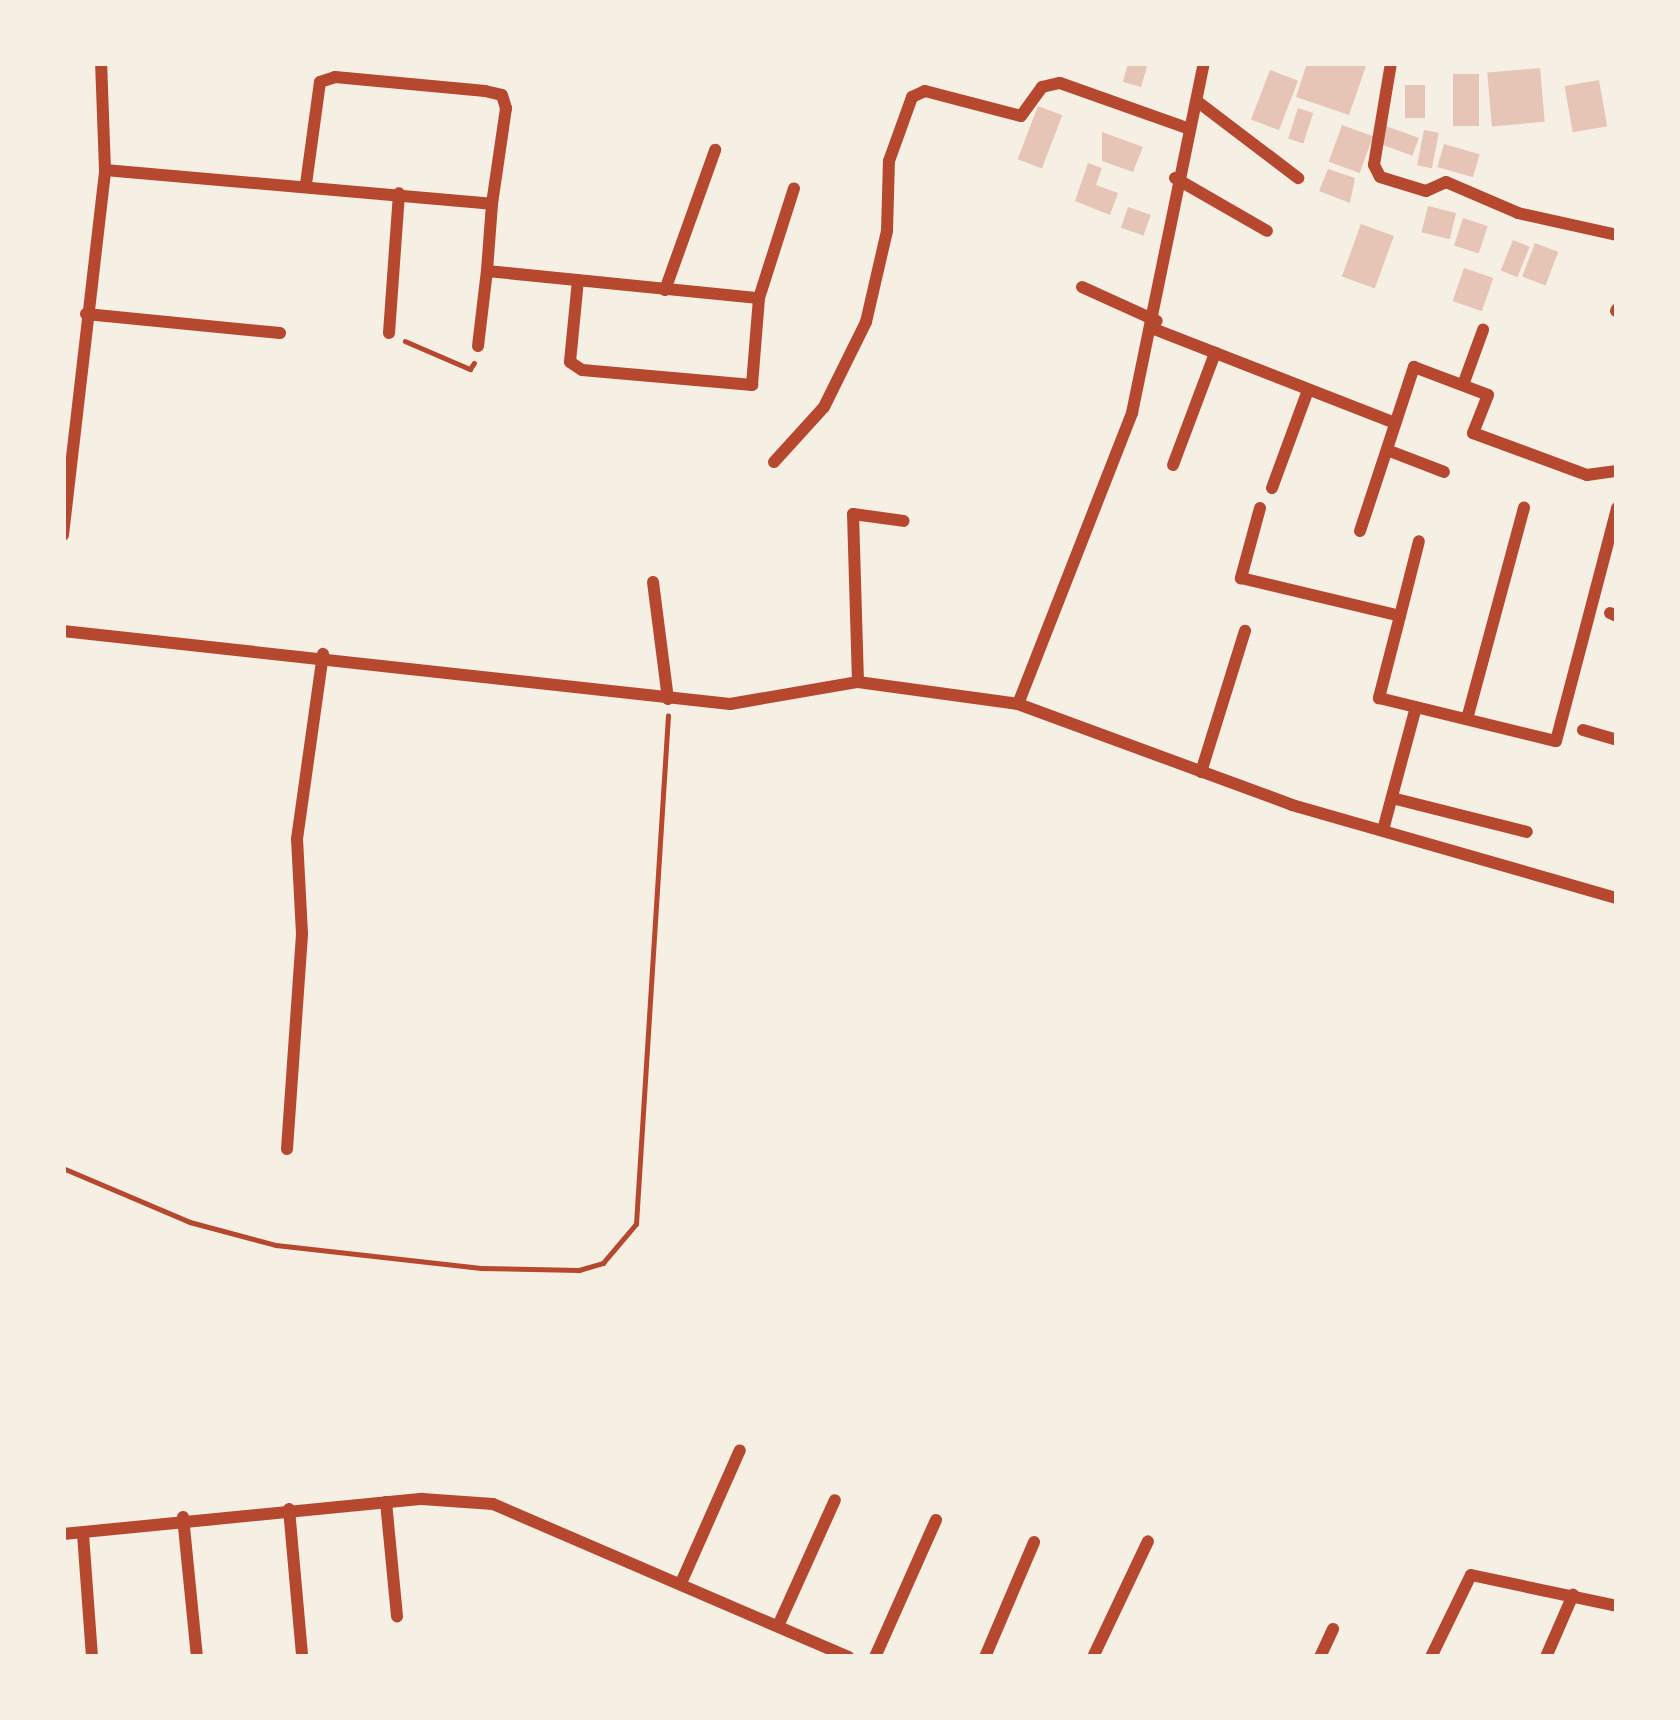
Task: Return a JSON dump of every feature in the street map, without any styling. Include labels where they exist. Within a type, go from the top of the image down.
[{"type":"street","points":[[63,535],[105,170],[100,63]]},
{"type":"street","points":[[1018,704],[1132,413],[1155,325],[1174,178],[1198,102],[1204,63]]},
{"type":"street","points":[[1391,63],[1374,164],[1380,177],[1426,191],[1446,182],[1518,213],[1617,235]]},
{"type":"street","points":[[306,184],[320,82],[335,77],[502,94],[506,109],[478,346]]},
{"type":"street","points":[[774,462],[824,406],[866,322],[887,231],[890,161],[912,97],[925,92],[1022,116],[1042,87],[1060,83],[1190,129]]},
{"type":"street","points":[[1198,102],[1298,178]]},
{"type":"street","points":[[665,290],[715,150]]},
{"type":"street","points":[[105,170],[306,184],[492,204]]},
{"type":"street","points":[[1174,178],[1268,231]]},
{"type":"street","points":[[578,280],[570,362],[603,376],[752,385],[759,298],[794,188]]},
{"type":"street","points":[[389,333],[400,193]]},
{"type":"street","points":[[487,271],[759,298]]},
{"type":"street","points":[[1082,287],[1215,353],[1395,423]]},
{"type":"street","points":[[86,314],[280,333]]},
{"type":"street","points":[[1462,385],[1483,330]]},
{"type":"street","points":[[1173,465],[1215,353]]},
{"type":"street","points":[[1360,531],[1414,367],[1487,395],[1473,433],[1587,475],[1617,471]]},
{"type":"street","points":[[63,371],[80,374]]},
{"type":"street","points":[[1272,488],[1308,389]]},
{"type":"street","points":[[1387,450],[1444,472]]},
{"type":"street","points":[[1260,508],[1241,578],[1400,616]]},
{"type":"street","points":[[1466,719],[1524,508]]},
{"type":"street","points":[[1419,541],[1379,698],[1556,741],[1617,508]]},
{"type":"street","points":[[858,682],[852,518],[904,521]]},
{"type":"street","points":[[653,582],[668,699]]},
{"type":"street","points":[[1201,772],[1245,631]]},
{"type":"street","points":[[63,632],[323,654],[730,704],[858,682],[1018,704],[1201,772],[1617,898]]},
{"type":"street","points":[[287,1149],[302,934],[297,839],[323,654]]},
{"type":"street","points":[[1383,830],[1417,707]]},
{"type":"street","points":[[1583,730],[1617,740]]},
{"type":"street","points":[[1392,798],[1527,832]]},
{"type":"street","points":[[681,1583],[740,1450]]},
{"type":"street","points":[[778,1626],[836,1500]]},
{"type":"street","points":[[386,1502],[397,1616]]},
{"type":"street","points":[[63,1534],[183,1517],[386,1502],[493,1504],[848,1657]]},
{"type":"street","points":[[289,1509],[302,1654]]},
{"type":"street","points":[[183,1517],[197,1657]]},
{"type":"street","points":[[874,1657],[936,1520]]},
{"type":"street","points":[[83,1534],[92,1657]]},
{"type":"street","points":[[1094,1657],[1148,1541]]},
{"type":"street","points":[[985,1657],[1034,1542]]},
{"type":"street","points":[[1431,1657],[1471,1575],[1617,1606]]},
{"type":"street","points":[[1546,1657],[1573,1594]]},
{"type":"street","points":[[1320,1657],[1334,1628]]},
{"type":"path","points":[[389,333],[470,369],[478,346]]},
{"type":"path","points":[[63,1168],[190,1222],[276,1245],[481,1268],[579,1270],[603,1262],[636,1224],[668,699]]},
{"type":"building","points":[[1128,63],[1148,63],[1141,87],[1123,82]]},
{"type":"building","points":[[1307,63],[1367,63],[1349,115],[1296,97]]},
{"type":"building","points":[[1540,68],[1545,122],[1492,126],[1487,73]]},
{"type":"building","points":[[1270,70],[1298,81],[1279,130],[1251,119]]},
{"type":"building","points":[[1453,74],[1479,74],[1479,126],[1453,126]]},
{"type":"building","points":[[1599,80],[1607,126],[1573,132],[1565,86]]},
{"type":"building","points":[[1405,85],[1425,85],[1425,118],[1405,118]]},
{"type":"building","points":[[1038,106],[1062,115],[1042,169],[1018,159]]},
{"type":"building","points":[[1298,108],[1313,113],[1303,143],[1288,138]]},
{"type":"building","points":[[1342,125],[1373,136],[1360,173],[1329,162]]},
{"type":"building","points":[[1386,126],[1419,138],[1412,156],[1380,144]]},
{"type":"building","points":[[1424,130],[1439,133],[1432,168],[1417,165]]},
{"type":"building","points":[[1102,132],[1143,147],[1133,172],[1102,161]]},
{"type":"building","points":[[1444,144],[1480,154],[1473,177],[1437,167]]},
{"type":"building","points":[[1088,163],[1102,168],[1096,185],[1118,193],[1110,215],[1075,201]]},
{"type":"building","points":[[1328,169],[1355,178],[1350,203],[1319,191]]},
{"type":"building","points":[[1428,206],[1456,213],[1450,239],[1421,232]]},
{"type":"building","points":[[1128,207],[1151,215],[1144,236],[1121,228]]},
{"type":"building","points":[[1463,218],[1488,226],[1479,254],[1454,246]]},
{"type":"building","points":[[1361,224],[1394,236],[1375,289],[1342,277]]},
{"type":"building","points":[[1513,240],[1530,247],[1517,277],[1501,271]]},
{"type":"building","points":[[1535,243],[1558,252],[1545,286],[1522,277]]},
{"type":"building","points":[[1464,268],[1493,278],[1482,311],[1453,301]]}]
